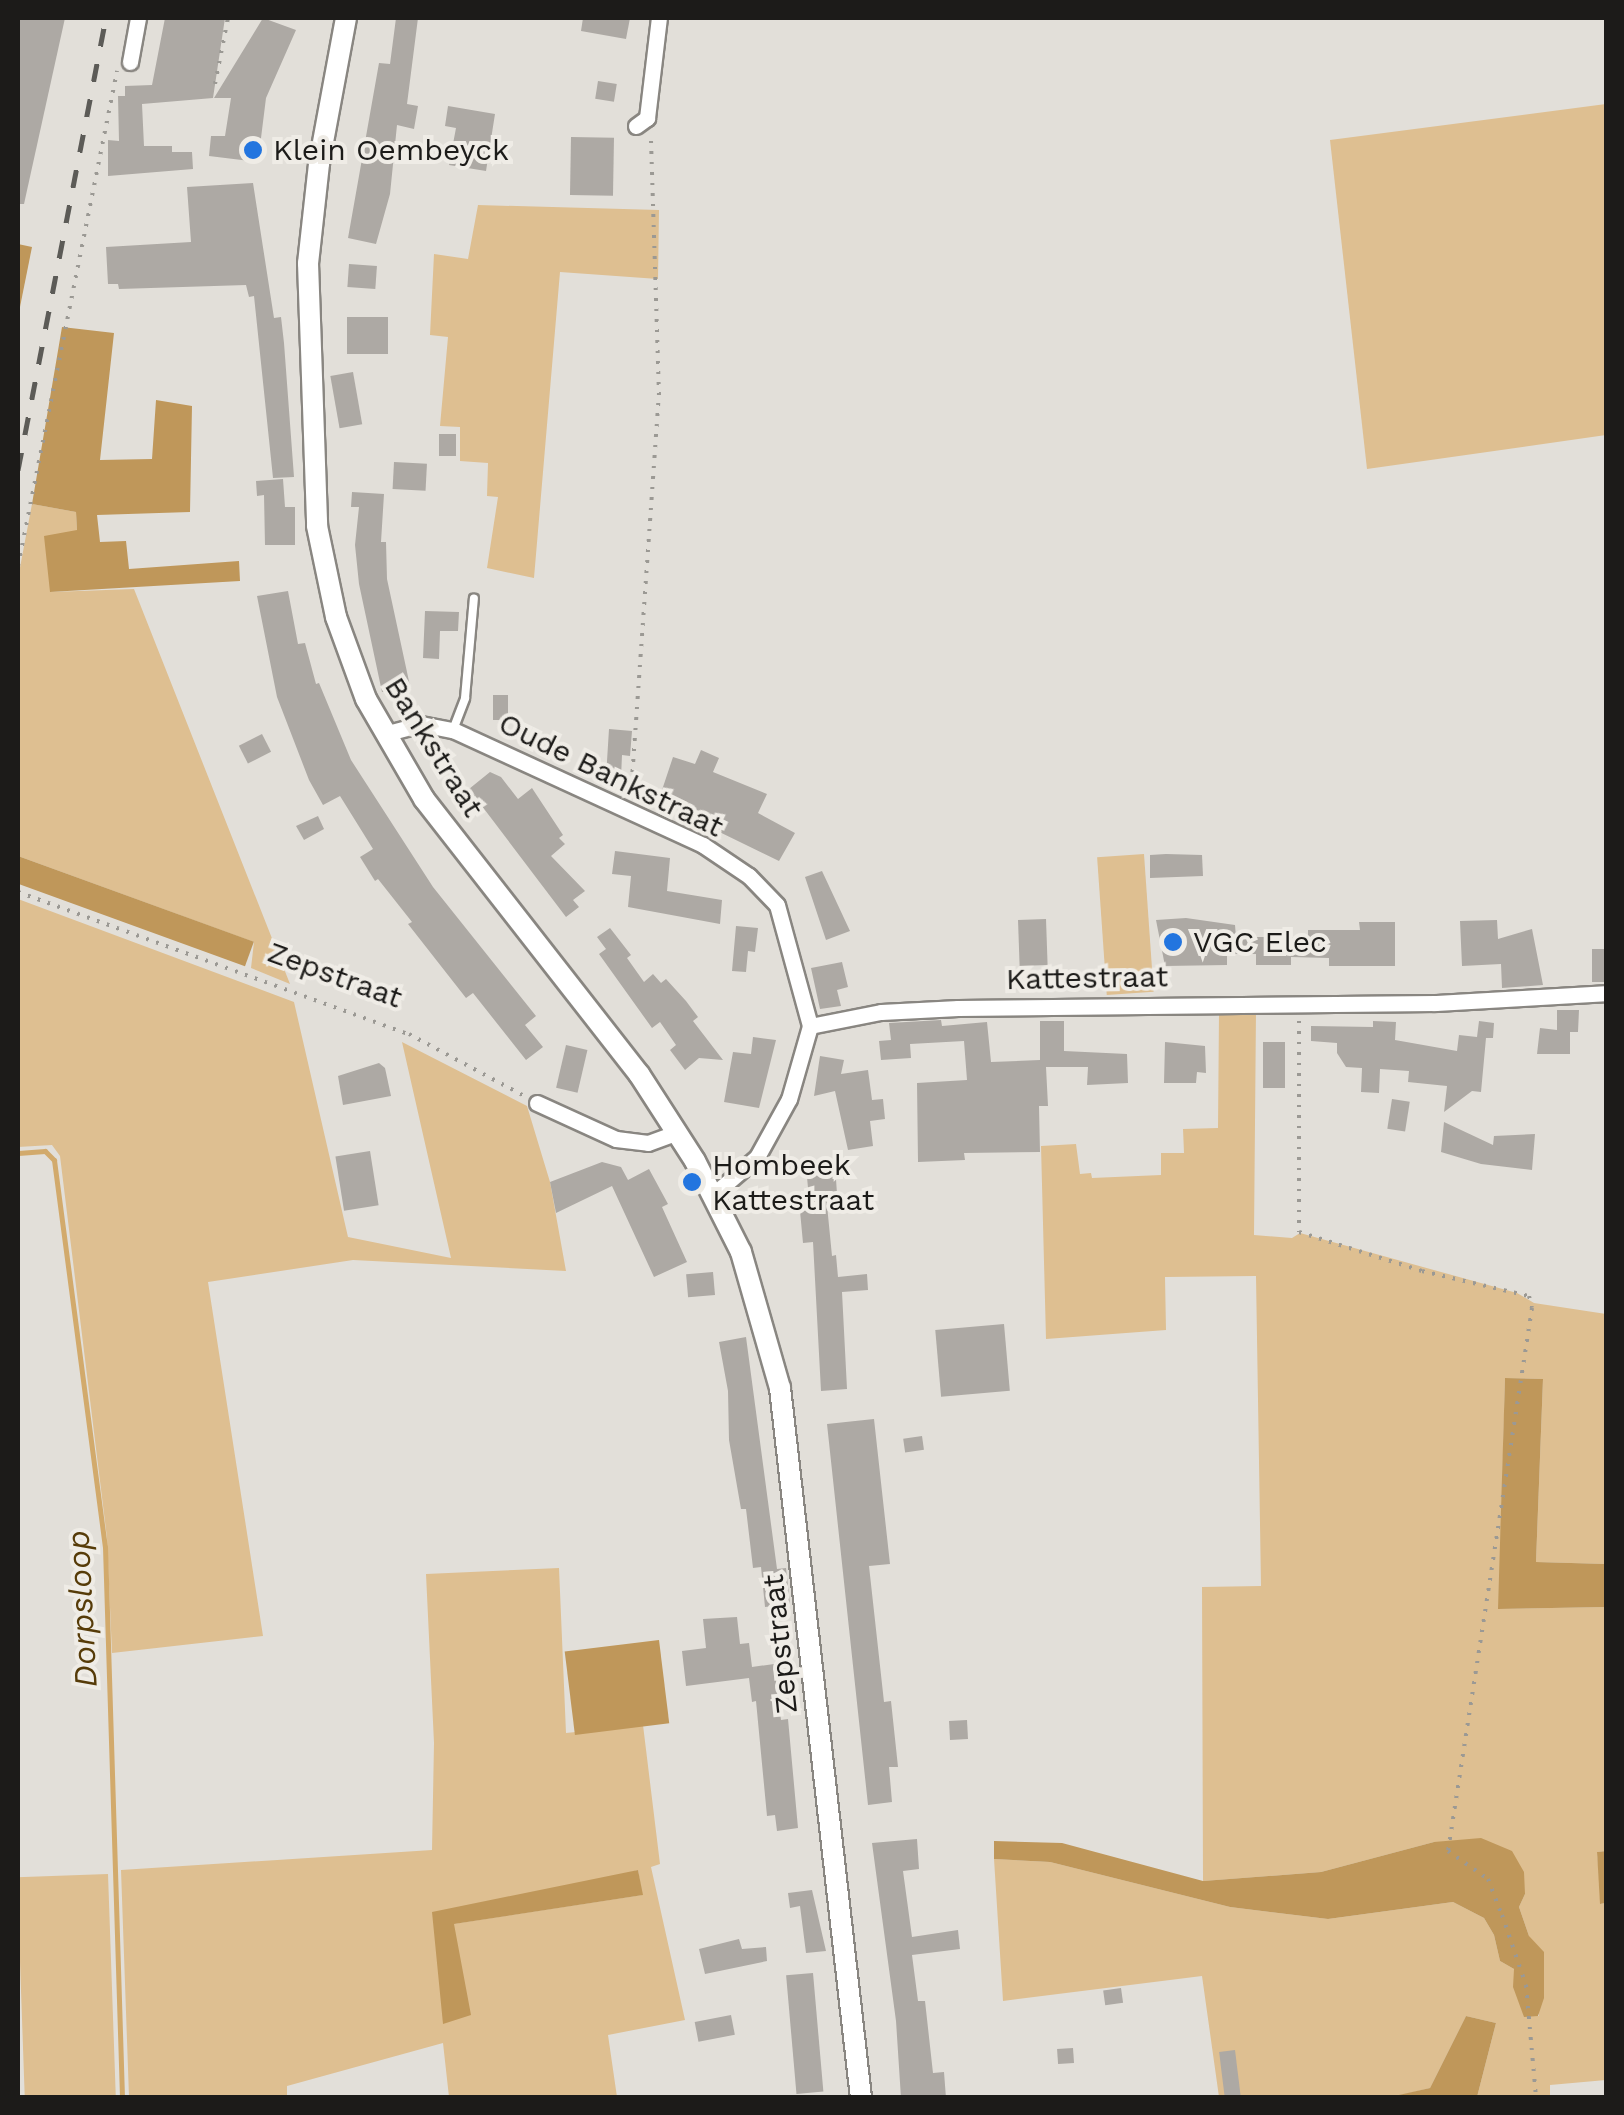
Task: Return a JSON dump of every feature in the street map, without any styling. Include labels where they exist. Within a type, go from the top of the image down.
[{"type":"street","points":[[123,65],[138,18]]},
{"type":"street","name":"Bankstraat","points":[[346,18],[312,216],[308,308],[318,526],[336,617],[384,734],[424,799],[639,1074],[714,1194]]},
{"type":"street","points":[[636,126],[647,118],[659,18]]},
{"type":"street","name":"Oude Bankstraat","points":[[384,734],[420,724],[453,730],[703,846],[749,876],[777,905],[810,1026]]},
{"type":"street","name":"Kattestraat","points":[[810,1026],[881,1012],[1300,1002],[1435,1003],[1606,994]]},
{"type":"street","points":[[714,1194],[757,1157],[789,1099],[810,1026]]},
{"type":"street","points":[[537,1103],[616,1138],[648,1143],[678,1132]]},
{"type":"street","name":"Zepstraat","points":[[714,1194],[741,1252],[780,1388],[861,2098]]},
{"type":"lane","points":[[453,730],[465,698],[474,598]]},
{"type":"path","points":[[215,84],[228,18]]},
{"type":"path","points":[[18,566],[123,65]]},
{"type":"path","points":[[628,813],[638,732],[659,396],[650,101]]},
{"type":"path","name":"Zepstraat","points":[[18,892],[409,1034],[537,1103]]},
{"type":"path","points":[[1300,1002],[1299,1232],[1422,1270],[1530,1296],[1532,1308],[1448,1851],[1488,1880],[1502,1915],[1526,1986],[1536,2098]]},
{"type":"shaded area","points":[[1606,104],[1606,435],[1367,469],[1330,140]]},
{"type":"shaded area","points":[[478,205],[659,210],[658,279],[560,272],[534,578],[487,568],[498,497],[487,496],[488,463],[460,461],[460,427],[440,426],[448,337],[430,335],[434,254],[468,259]]},
{"type":"shaded area","points":[[18,244],[32,247],[18,317]]},
{"type":"shaded area","points":[[62,327],[114,333],[100,460],[152,459],[156,400],[192,406],[190,512],[97,515],[100,542],[126,541],[129,569],[239,561],[240,581],[50,592],[44,536],[77,530],[76,512],[32,504]]},
{"type":"shaded area","points":[[32,504],[76,512],[77,530],[51,592],[134,589],[290,984],[251,968],[254,942],[18,856],[18,578]]},
{"type":"shaded area","points":[[1144,854],[1154,992],[1107,995],[1097,857]]},
{"type":"shaded area","points":[[18,856],[254,942],[245,966],[18,884]]},
{"type":"shaded area","points":[[18,899],[294,1002],[348,1237],[451,1258],[402,1042],[527,1106],[550,1182],[566,1271],[353,1260],[208,1282],[263,1636],[112,1653],[107,1538],[60,1156],[52,1145],[18,1147]]},
{"type":"shaded area","points":[[1256,1011],[1254,1235],[1292,1238],[1300,1233],[1517,1293],[1534,1303],[1606,1314],[1606,1564],[1536,1562],[1543,1379],[1505,1378],[1499,1609],[1606,1607],[1606,1851],[1597,1852],[1601,1904],[1606,1903],[1606,2080],[1550,2085],[1550,2097],[1477,2097],[1496,2023],[1466,2016],[1430,2088],[1390,2098],[1219,2097],[1202,1976],[1003,2001],[994,1859],[1050,1862],[1230,1907],[1328,1919],[1453,1902],[1484,1918],[1494,1935],[1500,1961],[1514,1969],[1524,2016],[1539,2016],[1529,1936],[1519,1907],[1525,1894],[1434,1842],[1321,1872],[1203,1881],[1202,1587],[1261,1586],[1256,1276],[1165,1277],[1166,1330],[1046,1339],[1041,1146],[1076,1144],[1080,1174],[1091,1173],[1092,1178],[1161,1175],[1161,1153],[1184,1153],[1183,1129],[1218,1128],[1219,1013]]},
{"type":"shaded area","points":[[1505,1378],[1543,1379],[1536,1562],[1606,1564],[1606,1607],[1498,1609]]},
{"type":"shaded area","points":[[559,1568],[566,1733],[643,1725],[660,1864],[651,1867],[685,2020],[608,2035],[617,2097],[449,2097],[443,2043],[287,2086],[287,2097],[129,2097],[121,1870],[432,1850],[434,1743],[426,1574]],"holes":[[[638,1870],[642,1895],[453,1924]]]},
{"type":"shaded area","points":[[659,1640],[669,1723],[575,1735],[565,1652]]},
{"type":"shaded area","points":[[1481,1838],[1512,1851],[1524,1872],[1525,1894],[1519,1907],[1529,1936],[1544,1952],[1544,1998],[1538,2016],[1524,2017],[1513,1987],[1514,1969],[1500,1961],[1494,1935],[1484,1918],[1453,1902],[1328,1919],[1230,1907],[1050,1862],[994,1859],[994,1841],[1062,1843],[1203,1881],[1321,1872],[1434,1842]]},
{"type":"shaded area","points":[[1606,1851],[1606,1903],[1600,1904],[1597,1852]]},
{"type":"shaded area","points":[[638,1870],[643,1895],[454,1924],[471,2015],[443,2024],[432,1912]]},
{"type":"shaded area","points":[[108,1874],[116,2097],[25,2098],[18,1877]]},
{"type":"shaded area","points":[[1466,2016],[1496,2023],[1477,2097],[1390,2097],[1430,2088]]},
{"type":"building","points":[[18,18],[65,18],[24,204],[18,204]]},
{"type":"building","points":[[165,18],[225,18],[213,98],[142,104],[144,146],[172,146],[172,152],[192,152],[193,169],[108,176],[108,140],[119,141],[118,96],[125,96],[125,86],[152,85]]},
{"type":"building","points":[[263,18],[296,30],[266,98],[258,162],[209,156],[211,136],[225,136],[231,98],[214,98]]},
{"type":"building","points":[[396,18],[418,18],[407,104],[418,106],[414,129],[397,125],[390,194],[376,244],[348,238],[379,63],[390,64]]},
{"type":"building","points":[[583,18],[630,18],[626,39],[581,31]]},
{"type":"building","points":[[598,81],[617,84],[614,102],[595,99]]},
{"type":"building","points":[[448,106],[495,114],[486,171],[449,165],[456,128],[445,126]]},
{"type":"building","points":[[571,137],[614,138],[613,196],[570,195]]},
{"type":"building","points":[[253,183],[274,318],[281,317],[294,477],[273,478],[254,296],[249,297],[246,285],[119,289],[118,284],[108,284],[106,247],[191,242],[187,187]]},
{"type":"building","points":[[349,264],[377,266],[375,289],[347,287]]},
{"type":"building","points":[[347,317],[388,317],[388,354],[347,354]]},
{"type":"building","points":[[353,372],[362,424],[340,428],[330,376]]},
{"type":"building","points":[[439,434],[456,434],[456,456],[439,456]]},
{"type":"building","points":[[394,462],[427,464],[426,491],[393,489]]},
{"type":"building","points":[[283,479],[285,507],[295,507],[295,545],[265,545],[264,495],[257,496],[256,481]]},
{"type":"building","points":[[352,492],[384,494],[381,542],[386,542],[387,579],[410,686],[382,692],[359,584],[355,545],[359,507],[351,507]]},
{"type":"building","points":[[288,591],[298,644],[305,643],[316,684],[319,683],[351,760],[433,887],[536,1016],[525,1025],[543,1047],[526,1060],[473,993],[466,998],[408,924],[412,922],[378,879],[375,881],[360,857],[373,849],[340,796],[323,805],[309,780],[277,697],[257,596]]},
{"type":"building","points":[[425,611],[459,612],[458,631],[440,631],[439,659],[423,658]]},
{"type":"building","points":[[493,695],[508,695],[508,720],[493,720]]},
{"type":"building","points":[[609,729],[632,731],[630,756],[622,755],[621,778],[606,777]]},
{"type":"building","points":[[262,734],[271,752],[248,764],[239,746]]},
{"type":"building","points":[[701,750],[719,758],[713,772],[767,794],[758,813],[795,833],[779,861],[701,823],[706,814],[660,796],[673,757],[695,764]]},
{"type":"building","points":[[490,772],[501,777],[518,799],[532,788],[563,835],[559,838],[565,844],[551,856],[585,891],[573,900],[579,907],[566,917],[469,789]]},
{"type":"building","points":[[318,816],[324,829],[304,840],[296,826]]},
{"type":"building","points":[[615,851],[670,858],[667,891],[722,900],[720,924],[628,907],[631,876],[612,874]]},
{"type":"building","points":[[1150,855],[1202,855],[1203,876],[1150,878]]},
{"type":"building","points":[[822,871],[850,931],[826,940],[805,877]]},
{"type":"building","points":[[1186,918],[1235,925],[1236,937],[1308,937],[1308,930],[1360,930],[1359,922],[1395,922],[1395,966],[1329,966],[1329,958],[1291,957],[1291,965],[1256,965],[1256,954],[1227,954],[1227,965],[1165,966],[1156,920]]},
{"type":"building","points":[[1046,919],[1048,965],[1020,966],[1018,920]]},
{"type":"building","points":[[1497,920],[1498,939],[1532,929],[1543,985],[1502,988],[1501,964],[1462,966],[1460,921]]},
{"type":"building","points":[[736,926],[758,928],[755,952],[748,951],[746,972],[732,971]]},
{"type":"building","points":[[610,928],[631,955],[627,958],[644,982],[653,974],[661,983],[666,979],[686,1001],[698,1017],[693,1021],[723,1060],[699,1058],[685,1070],[670,1050],[676,1045],[660,1022],[652,1028],[599,954],[606,949],[597,937]]},
{"type":"building","points":[[1592,949],[1606,949],[1606,982],[1592,982]]},
{"type":"building","points":[[842,962],[848,987],[837,990],[841,1006],[820,1009],[811,968]]},
{"type":"building","points":[[1557,1010],[1579,1010],[1578,1032],[1570,1032],[1570,1054],[1537,1054],[1540,1028],[1557,1030]]},
{"type":"building","points":[[941,1020],[942,1026],[987,1022],[991,1062],[1040,1060],[1040,1021],[1064,1021],[1064,1051],[1127,1054],[1128,1083],[1087,1085],[1088,1067],[1046,1067],[1048,1106],[1039,1106],[1040,1152],[964,1153],[965,1160],[918,1162],[917,1083],[967,1080],[964,1041],[910,1044],[911,1058],[881,1060],[879,1041],[891,1040],[889,1023]]},
{"type":"building","points":[[1373,1021],[1396,1022],[1395,1040],[1457,1051],[1459,1035],[1477,1037],[1479,1021],[1494,1023],[1493,1038],[1486,1038],[1481,1092],[1472,1091],[1444,1112],[1447,1086],[1408,1082],[1409,1071],[1380,1069],[1379,1093],[1361,1092],[1362,1068],[1346,1067],[1337,1053],[1337,1043],[1311,1041],[1311,1026],[1373,1027]]},
{"type":"building","points":[[753,1037],[776,1040],[759,1108],[724,1102],[733,1052],[751,1054]]},
{"type":"building","points":[[1165,1042],[1205,1046],[1206,1073],[1197,1072],[1196,1083],[1164,1083]]},
{"type":"building","points":[[1263,1042],[1285,1042],[1285,1088],[1263,1088]]},
{"type":"building","points":[[566,1045],[587,1050],[578,1093],[556,1088]]},
{"type":"building","points":[[820,1056],[844,1060],[841,1074],[868,1070],[872,1100],[883,1099],[885,1119],[870,1121],[873,1146],[848,1150],[835,1091],[814,1096]]},
{"type":"building","points":[[379,1063],[385,1068],[391,1096],[343,1105],[338,1076]]},
{"type":"building","points":[[1392,1099],[1410,1102],[1405,1131],[1387,1129]]},
{"type":"building","points":[[1444,1122],[1493,1145],[1494,1136],[1535,1134],[1532,1170],[1481,1164],[1441,1152]]},
{"type":"building","points":[[370,1151],[379,1205],[344,1211],[335,1156]]},
{"type":"building","points":[[602,1162],[621,1167],[628,1180],[649,1169],[668,1204],[662,1207],[687,1262],[654,1277],[612,1186],[556,1213],[550,1182]]},
{"type":"building","points":[[835,1164],[837,1194],[826,1195],[832,1256],[836,1255],[838,1277],[867,1274],[868,1290],[842,1292],[847,1389],[821,1391],[813,1242],[803,1243],[800,1211],[810,1210],[806,1166]]},
{"type":"building","points":[[713,1272],[715,1295],[688,1297],[686,1274]]},
{"type":"building","points":[[1004,1324],[1010,1391],[941,1397],[935,1330]]},
{"type":"building","points":[[746,1337],[777,1569],[786,1568],[790,1604],[765,1607],[761,1567],[753,1568],[746,1509],[741,1509],[729,1440],[728,1391],[719,1342]]},
{"type":"building","points":[[874,1419],[890,1564],[869,1566],[884,1702],[891,1701],[898,1767],[889,1767],[892,1802],[868,1805],[827,1424]]},
{"type":"building","points":[[922,1436],[924,1450],[905,1453],[903,1439]]},
{"type":"building","points":[[737,1617],[740,1644],[749,1643],[752,1667],[774,1664],[781,1720],[788,1719],[798,1828],[777,1831],[775,1815],[767,1816],[756,1701],[752,1702],[749,1678],[686,1686],[682,1651],[706,1648],[703,1619]]},
{"type":"building","points":[[967,1720],[968,1739],[950,1740],[949,1721]]},
{"type":"building","points":[[917,1839],[919,1869],[903,1871],[912,1937],[958,1930],[960,1949],[912,1955],[918,2001],[925,2001],[933,2073],[944,2072],[946,2098],[901,2098],[896,2021],[872,1843]]},
{"type":"building","points":[[812,1890],[826,1951],[806,1953],[800,1906],[790,1908],[788,1893]]},
{"type":"building","points":[[739,1939],[742,1949],[766,1947],[767,1961],[705,1974],[699,1949]]},
{"type":"building","points":[[813,1973],[823,2092],[796,2094],[786,1975]]},
{"type":"building","points":[[1121,1988],[1123,2003],[1105,2005],[1103,1991]]},
{"type":"building","points":[[731,2015],[735,2035],[698,2042],[695,2022]]},
{"type":"building","points":[[1073,2048],[1074,2063],[1058,2064],[1057,2049]]},
{"type":"building","points":[[1235,2050],[1241,2098],[1225,2098],[1219,2052]]},
{"type":"waterway","name":"Dorpsloop","points":[[18,1153],[45,1151],[54,1160],[105,1547],[122,2098]]},
{"type":"railway","points":[[18,470],[106,18]]},
{"type":"place","name":"Klein Oembeyck","points":[[253,150]]},
{"type":"place","name":"VGC Elec","points":[[1173,942]]},
{"type":"place","name":"Hombeek Kattestraat","points":[[692,1182]]}]
